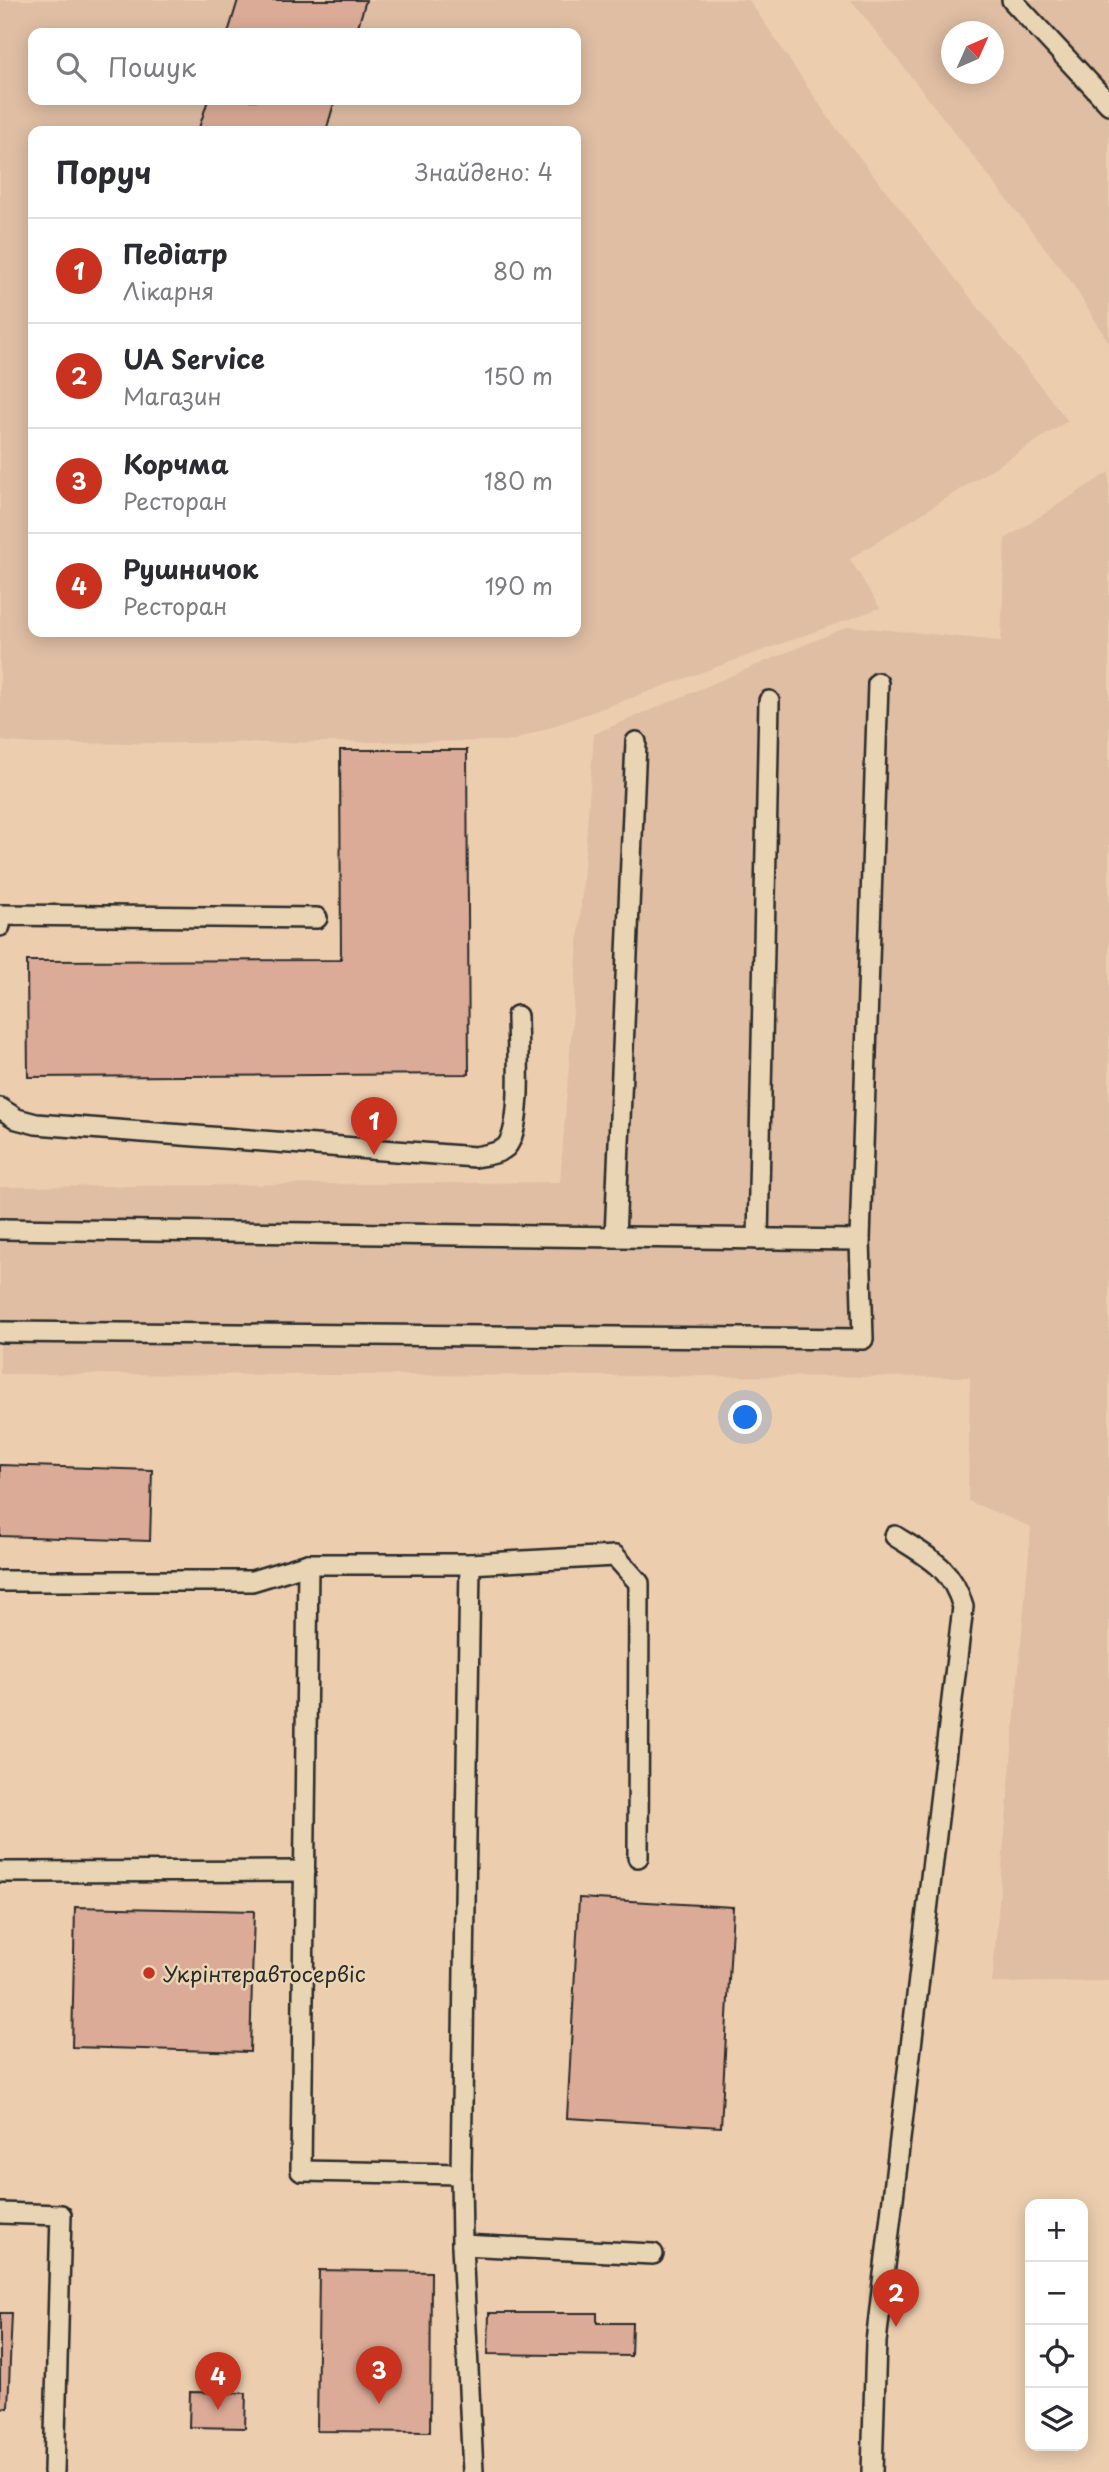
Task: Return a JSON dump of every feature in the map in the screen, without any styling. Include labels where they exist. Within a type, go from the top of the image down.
[{"type":"lane","points":[[1018,3],[1109,104]]},
{"type":"lane","points":[[0,1332],[863,1339],[860,1240],[878,683]]},
{"type":"lane","points":[[758,1239],[769,701]]},
{"type":"lane","points":[[615,1237],[636,742]]},
{"type":"lane","points":[[0,926],[1,915],[317,918]]},
{"type":"lane","points":[[0,1108],[17,1119],[36,1124],[475,1157],[491,1154],[505,1147],[514,1131],[517,1113],[517,1016]]},
{"type":"lane","points":[[0,1229],[860,1240]]},
{"type":"lane","points":[[872,2472],[876,2342],[962,1607],[957,1588],[948,1573],[931,1558],[895,1536]]},
{"type":"lane","points":[[0,1581],[252,1581],[308,1564],[470,1564],[615,1556],[639,1583],[638,1857]]},
{"type":"lane","points":[[308,1564],[301,2171],[461,2174]]},
{"type":"lane","points":[[470,1564],[461,2174],[473,2472]]},
{"type":"lane","points":[[0,1872],[305,1871]]},
{"type":"lane","points":[[0,2213],[61,2215],[54,2472]]},
{"type":"lane","points":[[462,2245],[653,2254]]},
{"type":"shaded area","points":[[0,0],[749,0],[830,120],[1068,421],[850,559],[880,608],[512,741],[35,744],[0,741]]},
{"type":"shaded area","points":[[851,0],[1109,0],[1109,343],[1070,280]]},
{"type":"shaded area","points":[[1109,472],[1109,1981],[992,1983],[1031,1527],[968,1501],[970,1377],[0,1374],[0,1187],[560,1182],[594,734],[849,626],[1001,641],[1005,539]]},
{"type":"building","points":[[238,0],[366,0],[358,28],[230,28]]},
{"type":"building","points":[[206,105],[334,105],[327,126],[200,126]]},
{"type":"building","points":[[340,750],[467,750],[469,1074],[28,1077],[27,961],[341,960]]},
{"type":"building","points":[[0,1465],[152,1470],[150,1541],[0,1536]]},
{"type":"building","points":[[579,1898],[733,1907],[721,2127],[567,2118]]},
{"type":"building","points":[[75,1907],[254,1911],[250,2052],[72,2047]]},
{"type":"building","points":[[319,2270],[431,2272],[430,2432],[317,2431]]},
{"type":"building","points":[[0,2313],[12,2313],[8,2408],[0,2407]]},
{"type":"building","points":[[489,2313],[597,2313],[597,2323],[632,2323],[631,2356],[488,2354]]},
{"type":"building","points":[[190,2392],[246,2393],[245,2428],[189,2427]]},
{"type":"place","name":"Педіатр","points":[[374,1155]]},
{"type":"place","name":"Укрінтеравтосервіс","points":[[149,1973]]},
{"type":"place","name":"UA Service","points":[[896,2327]]},
{"type":"place","name":"Корчма","points":[[379,2404]]},
{"type":"place","name":"Рушничок","points":[[218,2410]]}]
